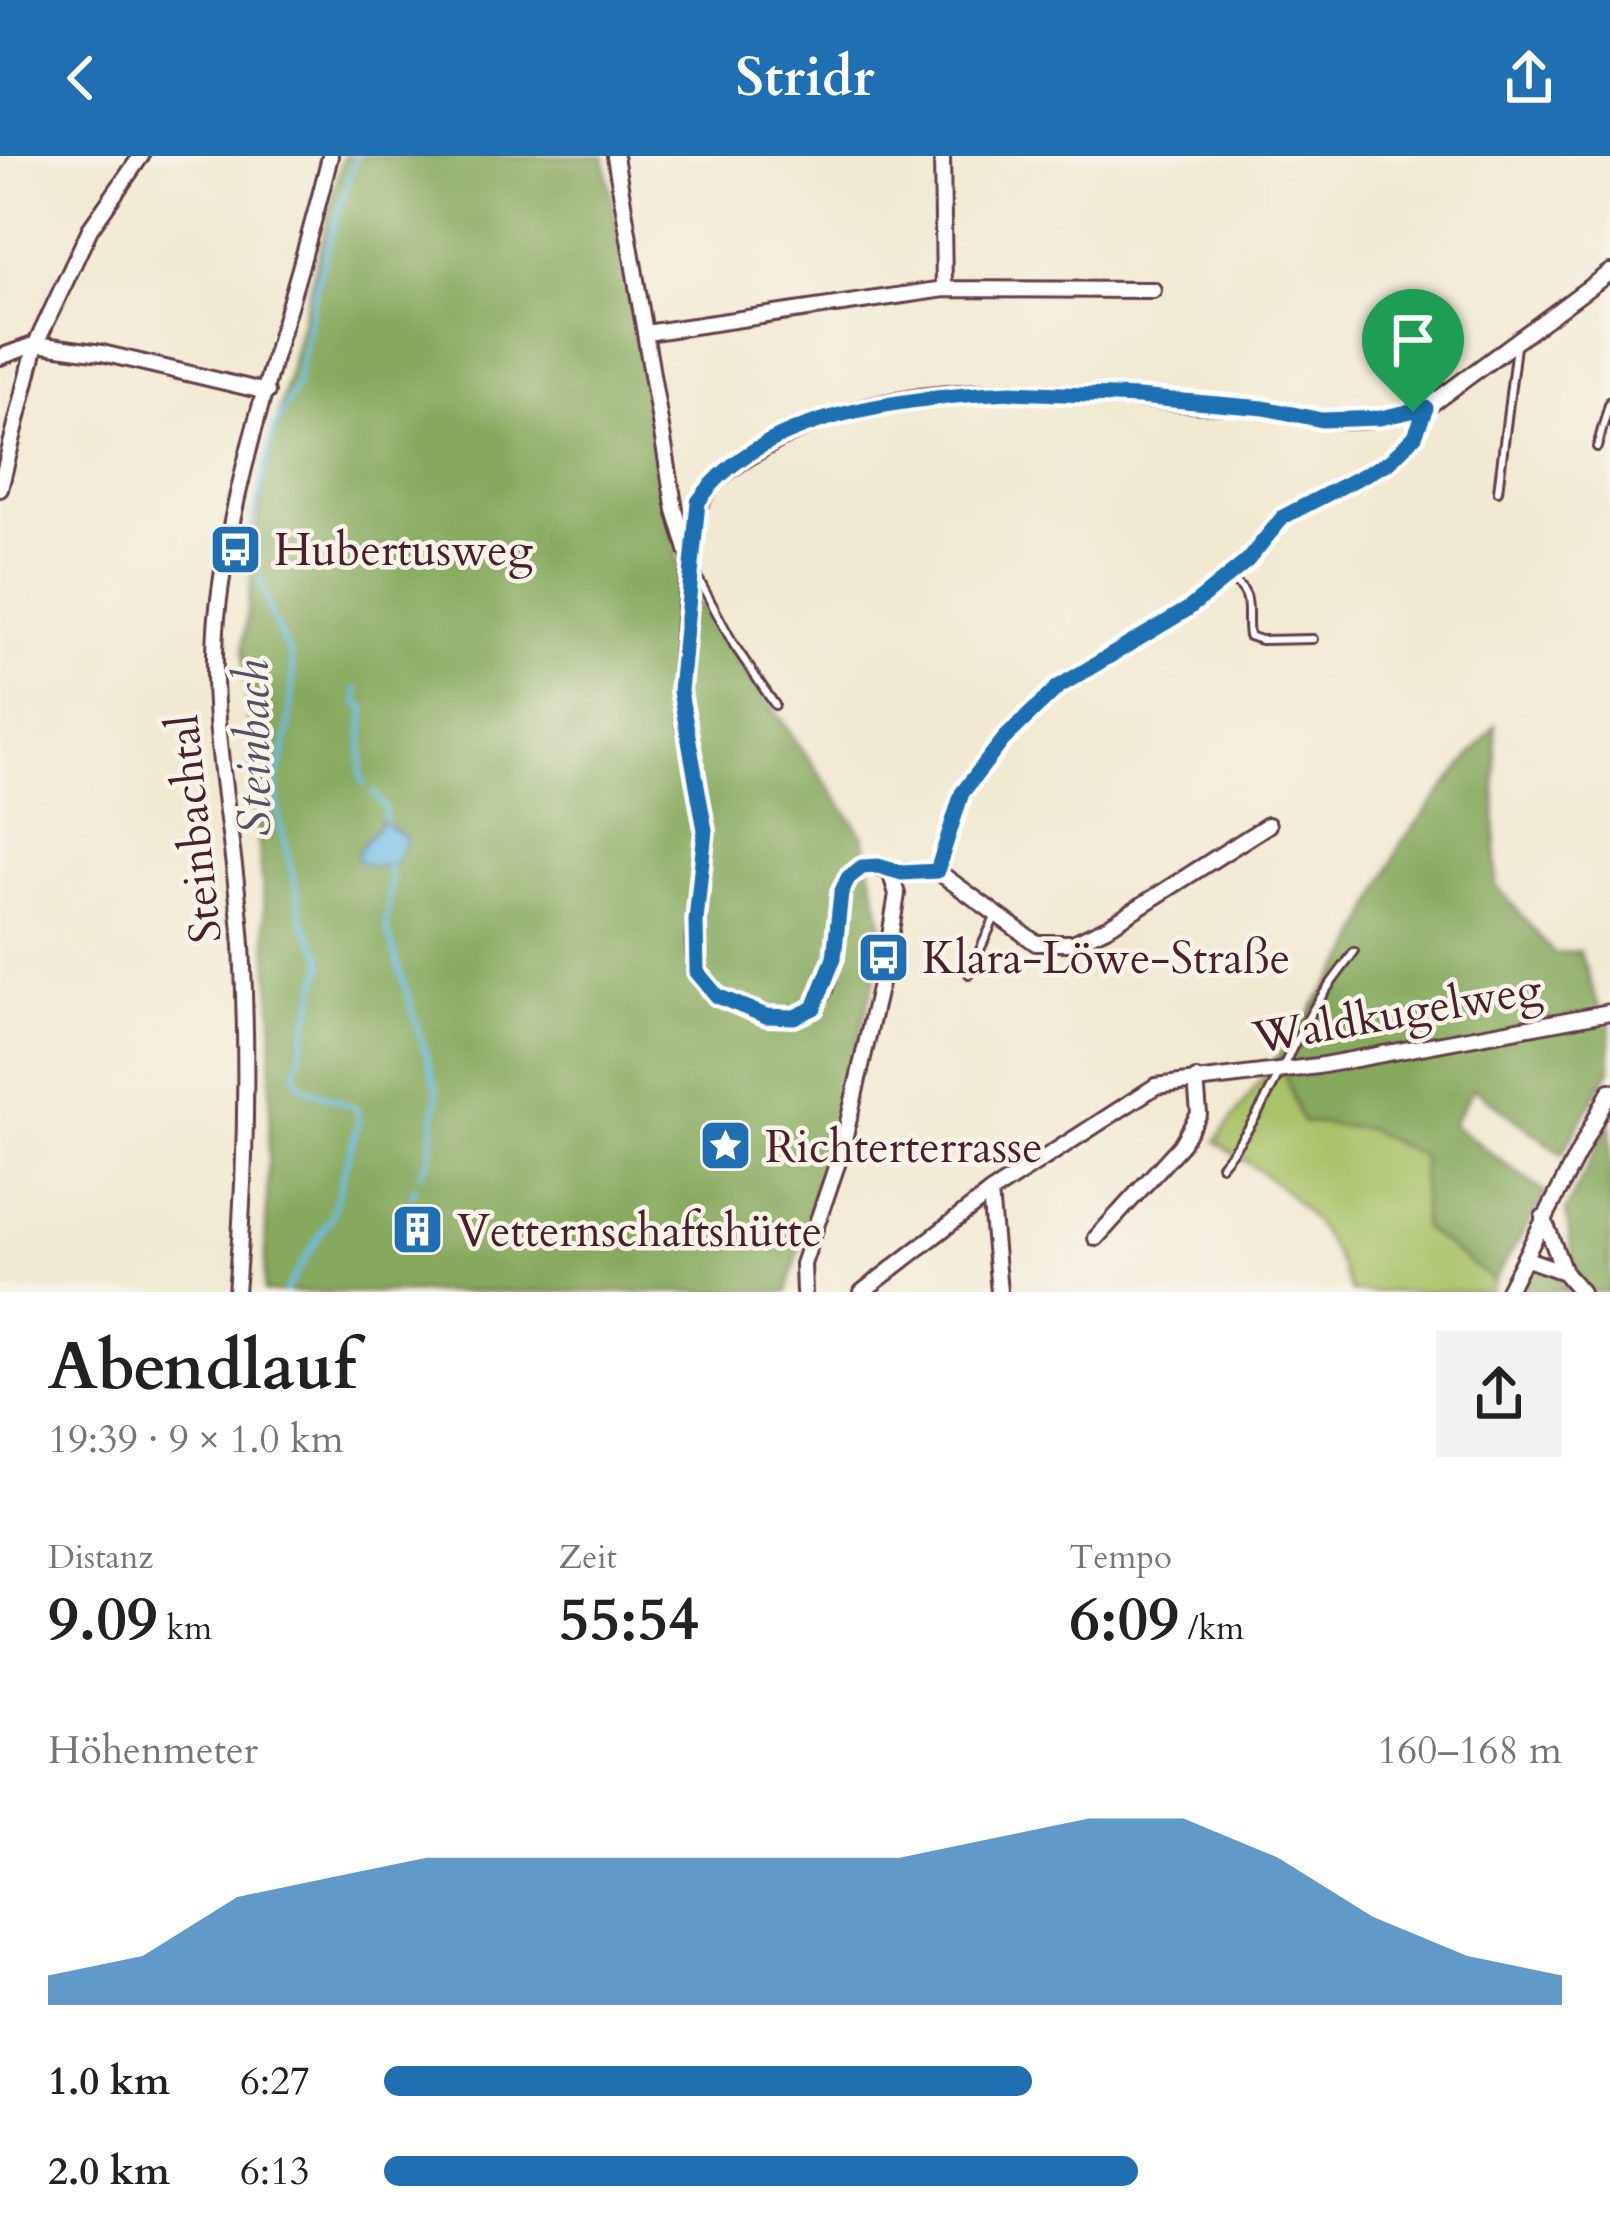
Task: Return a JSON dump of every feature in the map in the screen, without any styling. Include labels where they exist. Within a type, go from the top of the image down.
[{"type":"street","points":[[0,489],[36,344],[90,229],[141,156]]},
{"type":"street","name":"Steinbachtal","points":[[236,1292],[245,1131],[242,944],[215,689],[218,616],[266,392],[330,156]]},
{"type":"street","points":[[615,156],[675,510],[691,564]]},
{"type":"street","points":[[942,156],[944,289]]},
{"type":"street","points":[[1268,825],[1109,926],[1073,943],[1036,943],[937,871],[862,867],[848,878],[841,893],[834,958],[814,1008],[794,1017],[766,1016],[717,996],[697,972],[696,921],[705,830],[680,691],[698,502],[709,487],[779,439],[832,416],[888,402],[1011,392],[1138,397],[1264,408],[1322,420],[1380,418],[1426,408],[1610,272]]},
{"type":"street","points":[[646,333],[944,289],[1153,290]]},
{"type":"street","points":[[0,357],[36,344],[102,353],[266,392]]},
{"type":"street","points":[[937,871],[962,793],[1004,739],[1058,687],[1188,609],[1247,561],[1283,517],[1389,462],[1415,436],[1426,408]]},
{"type":"street","points":[[804,1292],[803,1264],[841,1153],[885,962],[896,894],[890,872]]},
{"type":"street","name":"Waldkugelweg","points":[[862,1292],[990,1193],[1156,1086],[1284,1071],[1610,1012]]},
{"type":"street","name":"Waldkugelweg","points":[[1096,1238],[1180,1145],[1199,1114],[1196,1079]]},
{"type":"street","points":[[1507,1292],[1610,1091]]},
{"type":"street","points":[[990,1193],[999,1292]]},
{"type":"street","points":[[1543,1217],[1564,1272],[1581,1292]]},
{"type":"street","points":[[1524,1258],[1564,1272]]},
{"type":"lane","points":[[1498,491],[1516,340]]},
{"type":"lane","points":[[1597,447],[1610,401]]},
{"type":"lane","points":[[691,564],[734,646],[775,705]]},
{"type":"lane","points":[[1226,578],[1246,590],[1249,636],[1312,639]]},
{"type":"lane","points":[[969,974],[997,914]]},
{"type":"lane","points":[[1221,1166],[1241,1142],[1284,1071],[1312,1012],[1354,952]]},
{"type":"green space","points":[[343,156],[604,156],[682,580],[863,835],[886,940],[787,1292],[264,1292],[273,1017],[243,648],[264,474]]},
{"type":"green space","points":[[1495,725],[1496,885],[1554,954],[1579,951],[1601,1012],[1610,1020],[1610,1070],[1562,1154],[1474,1088],[1452,1124],[1546,1194],[1494,1281],[1423,1228],[1422,1156],[1368,1129],[1302,1122],[1284,1073],[1267,1072],[1353,951],[1401,843]]},
{"type":"green space","points":[[1267,1072],[1284,1073],[1302,1122],[1368,1129],[1423,1156],[1423,1228],[1494,1281],[1490,1292],[1351,1292],[1314,1221],[1281,1188],[1216,1141]]},
{"type":"green space","points":[[1610,1120],[1610,1292],[1589,1292],[1576,1278],[1566,1211]]},
{"type":"green space","points":[[1528,1264],[1559,1279],[1569,1292],[1512,1292]]},
{"type":"water","points":[[382,821],[406,838],[395,863],[370,866],[356,858]]},
{"type":"waterway","name":"Steinbach","points":[[285,1292],[331,1217],[359,1120],[356,1108],[302,1086],[295,1075],[323,965],[322,954],[304,923],[278,813],[277,781],[289,729],[293,674],[290,654],[271,616],[251,530],[275,426],[296,386],[317,282],[356,156]]},
{"type":"waterway","points":[[356,688],[358,704],[365,707],[364,784]]},
{"type":"waterway","points":[[373,792],[385,808],[385,821]]},
{"type":"waterway","points":[[387,862],[391,880],[386,926],[438,1092],[430,1157],[420,1174]]},
{"type":"waterway","points":[[412,1195],[415,1187]]},
{"type":"waterway","points":[[403,1216],[407,1206]]},
{"type":"place","name":"Hubertusweg","points":[[235,549]]},
{"type":"place","name":"Klara-Löwe-Straße","points":[[883,957]]},
{"type":"place","name":"Richterterrasse","points":[[726,1146]]},
{"type":"place","name":"Vetternschaftshütte","points":[[418,1230]]},
{"type":"route","points":[[1011,392],[1138,397],[1264,408],[1322,420],[1413,412],[1426,408],[1415,436],[1389,462],[1283,517],[1247,561],[1188,609],[1058,687],[1004,739],[962,793],[937,871],[902,873],[862,867],[848,878],[841,893],[834,958],[814,1008],[794,1017],[766,1016],[717,996],[697,972],[696,921],[705,830],[680,691],[693,524],[698,502],[709,487],[740,462],[832,416],[888,402],[951,395],[1011,392]]}]
